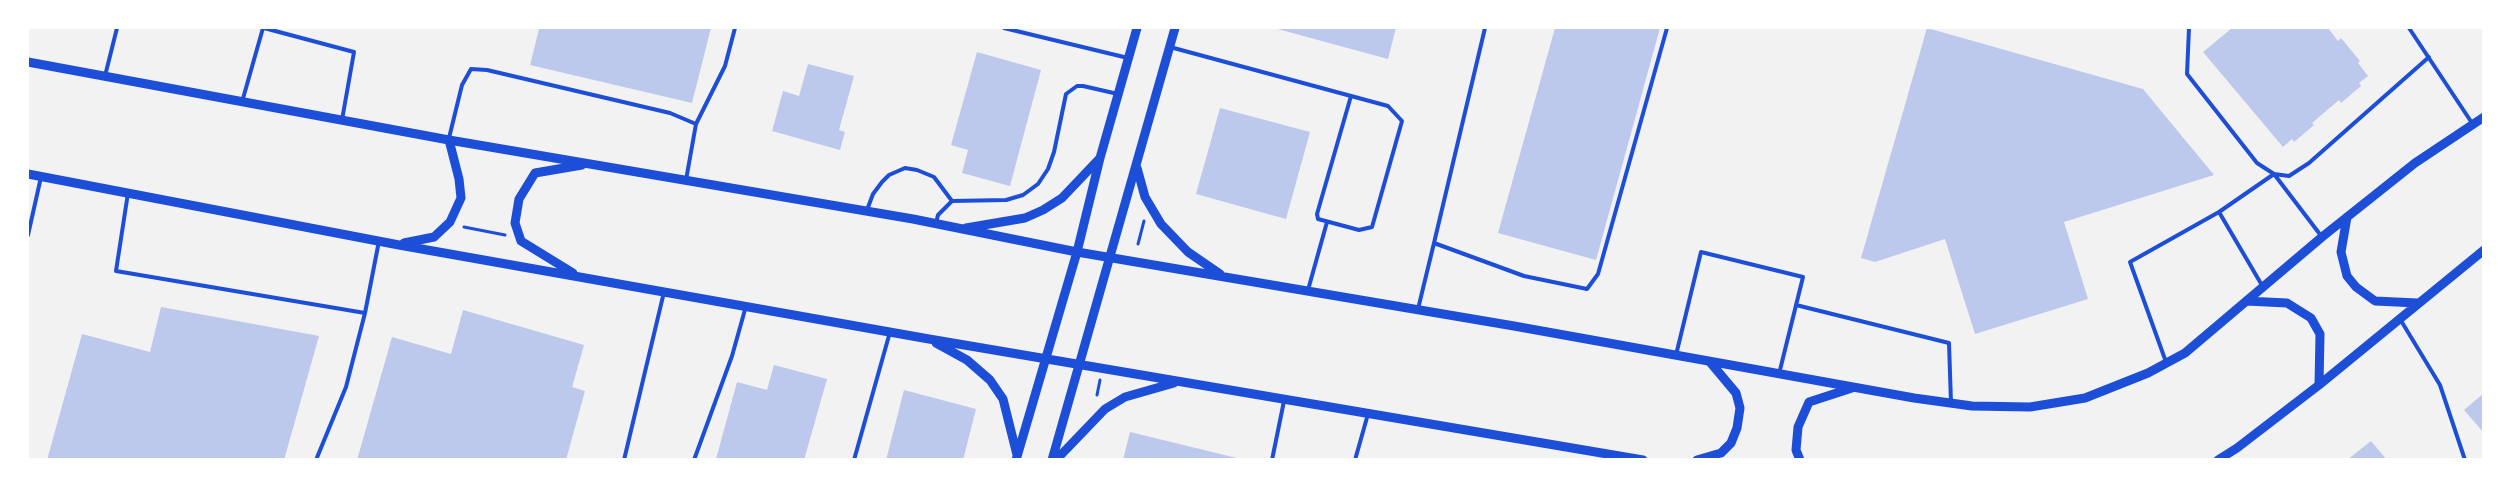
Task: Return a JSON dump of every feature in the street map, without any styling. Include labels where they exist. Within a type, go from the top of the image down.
[{"type":"street","points":[[1017,458],[1077,252],[1100,158],[1137,28]]},
{"type":"street","points":[[1054,460],[1078,364],[1111,258],[1175,28]]},
{"type":"street","points":[[28,63],[449,140],[936,224],[1111,258],[1418,309],[1710,362],[1972,406],[2030,407],[2085,398],[2148,373],[2185,353],[2346,217],[2415,163],[2472,123],[2484,117]]},
{"type":"street","points":[[399,245],[434,237],[450,222],[461,198],[459,179],[449,140]]},
{"type":"street","points":[[960,229],[1025,218],[1043,210],[1062,198],[1100,158]]},
{"type":"street","points":[[577,276],[522,242],[515,223],[519,199],[535,173],[589,164]]},
{"type":"street","points":[[1136,167],[1145,197],[1160,224],[1188,252],[1222,276]]},
{"type":"street","points":[[28,174],[399,245],[929,339],[1642,460]]},
{"type":"street","points":[[2346,217],[2341,252],[2347,276],[2356,288],[2375,301],[2417,303]]},
{"type":"street","points":[[2218,460],[2237,448],[2319,385],[2484,250]]},
{"type":"street","points":[[2246,301],[2287,302],[2311,318],[2320,334],[2319,385]]},
{"type":"street","points":[[929,339],[967,360],[990,380],[1003,398],[1017,458]]},
{"type":"street","points":[[1697,460],[1722,453],[1731,443],[1737,428],[1740,408],[1736,393],[1710,362]]},
{"type":"street","points":[[1054,460],[1105,409],[1125,397],[1176,382]]},
{"type":"street","points":[[1800,460],[1796,450],[1798,428],[1809,402],[1854,387]]},
{"type":"lane","points":[[105,77],[117,28]]},
{"type":"lane","points":[[242,102],[263,28],[354,52],[342,120]]},
{"type":"lane","points":[[686,180],[696,124],[725,66],[735,28]]},
{"type":"lane","points":[[1004,28],[1129,58]]},
{"type":"lane","points":[[1418,309],[1485,28]]},
{"type":"lane","points":[[1434,243],[1524,276],[1587,289],[1598,274],[1667,28]]},
{"type":"lane","points":[[2189,28],[2187,74],[2257,163],[2274,174],[2322,237]]},
{"type":"lane","points":[[2409,28],[2472,123]]},
{"type":"lane","points":[[1170,47],[1388,106],[1402,121],[1372,227],[1359,230],[1318,219],[1317,214],[1351,96]]},
{"type":"lane","points":[[2167,363],[2130,262],[2218,212],[2274,174],[2289,176],[2309,162],[2429,57]]},
{"type":"lane","points":[[449,140],[462,85],[471,69],[487,70],[670,112],[696,124]]},
{"type":"lane","points":[[936,224],[938,214],[952,201],[967,199],[988,202],[1006,200],[1023,195],[1038,184],[1048,169],[1054,152],[1066,94],[1077,86],[1118,94]]},
{"type":"lane","points":[[867,212],[873,194],[882,182],[889,175],[905,168],[917,170],[934,177],[952,201]]},
{"type":"lane","points":[[28,235],[41,177]]},
{"type":"lane","points":[[128,193],[116,270],[365,313]]},
{"type":"lane","points":[[2218,212],[2264,287]]},
{"type":"lane","points":[[1308,291],[1327,222]]},
{"type":"lane","points":[[316,460],[346,387],[365,313],[379,241]]},
{"type":"lane","points":[[1676,355],[1701,252],[1803,277],[1779,374]]},
{"type":"lane","points":[[624,460],[664,292]]},
{"type":"lane","points":[[1796,305],[1949,343],[1951,403]]},
{"type":"lane","points":[[694,460],[732,356],[746,306]]},
{"type":"lane","points":[[2400,318],[2440,385],[2465,460]]},
{"type":"lane","points":[[854,460],[890,332]]},
{"type":"lane","points":[[1272,460],[1284,400]]},
{"type":"lane","points":[[1355,460],[1368,414]]},
{"type":"path","points":[[1138,244],[1145,218]]},
{"type":"path","points":[[464,227],[508,235]]},
{"type":"path","points":[[1097,395],[1100,379]]},
{"type":"building","points":[[534,28],[711,28],[692,103],[530,65],[539,29]]},
{"type":"building","points":[[1274,28],[1396,28],[1388,59]]},
{"type":"building","points":[[1555,28],[1660,28],[1596,260],[1498,233]]},
{"type":"building","points":[[1927,28],[2143,89],[2214,175],[2064,222],[2088,299],[1975,334],[1945,239],[1875,262],[1861,258]]},
{"type":"building","points":[[2232,28],[2328,28],[2338,41],[2341,38],[2360,61],[2358,63],[2368,76],[2359,83],[2361,86],[2341,103],[2339,100],[2312,123],[2314,125],[2294,142],[2292,139],[2283,147],[2203,52]]},
{"type":"building","points":[[977,52],[1041,70],[1010,186],[962,173],[968,150],[951,145]]},
{"type":"building","points":[[808,64],[854,76],[839,130],[845,132],[840,150],[772,131],[783,91],[799,96]]},
{"type":"building","points":[[1220,108],[1310,132],[1286,219],[1196,194]]},
{"type":"building","points":[[161,307],[319,336],[284,460],[47,460],[82,334],[150,352]]},
{"type":"building","points":[[463,310],[584,345],[572,387],[585,391],[566,460],[357,460],[392,337],[451,354]]},
{"type":"building","points":[[774,365],[827,379],[804,460],[716,459],[737,382],[767,390]]},
{"type":"building","points":[[904,390],[976,409],[963,460],[886,460]]},
{"type":"building","points":[[2484,393],[2484,433],[2464,410]]},
{"type":"building","points":[[1130,432],[1241,459],[1241,460],[1123,460]]},
{"type":"building","points":[[2371,441],[2387,460],[2347,460]]}]
